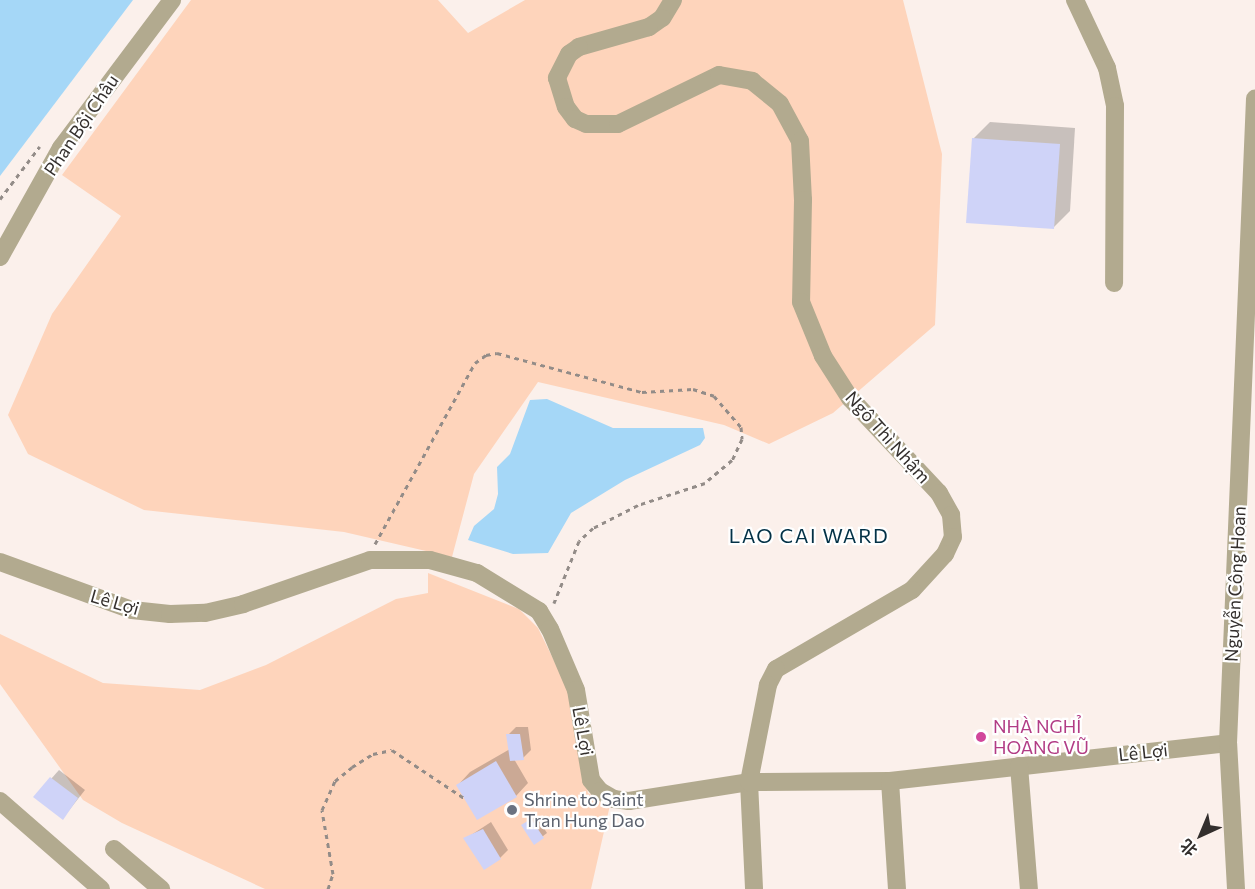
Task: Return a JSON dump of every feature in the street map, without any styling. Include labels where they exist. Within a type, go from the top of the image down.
[{"type":"street","name":"Phan Bội Châu","points":[[0,257],[61,148],[172,0]]},
{"type":"street","name":"Ngô Thì Nhậm","points":[[673,0],[662,18],[649,27],[579,47],[569,54],[556,78],[566,107],[575,119],[586,124],[618,124],[719,75],[752,81],[780,104],[800,141],[803,200],[801,302],[823,356],[850,398],[939,493],[951,515],[953,537],[945,554],[912,590],[776,669],[766,693],[749,782],[754,889]]},
{"type":"street","points":[[1075,0],[1107,68],[1115,106],[1114,283]]},
{"type":"street","name":"Nguyễn Công Hoan","points":[[1236,889],[1228,743],[1255,99]]},
{"type":"street","name":"Lê Lợi","points":[[0,562],[132,610],[170,614],[205,614],[243,604],[370,560],[430,560],[477,573],[539,611],[550,629],[576,690],[591,780],[600,792],[629,801],[749,782],[890,781],[1228,743]]},
{"type":"street","points":[[1019,766],[1029,889]]},
{"type":"street","points":[[890,781],[897,889]]},
{"type":"street","points":[[0,801],[101,889]]},
{"type":"street","points":[[114,849],[161,889]]},
{"type":"path","points":[[370,560],[380,532],[431,448],[475,363],[486,355],[497,352],[642,392],[693,389],[714,396],[741,428],[742,439],[732,460],[705,483],[619,513],[579,541],[556,596],[550,629]]},
{"type":"path","points":[[328,889],[333,874],[322,810],[335,781],[352,767],[373,754],[392,750],[464,798]]},
{"type":"shaded area","points":[[191,0],[438,0],[468,33],[525,0],[903,0],[942,154],[935,325],[833,413],[769,444],[724,425],[538,382],[474,474],[452,557],[344,532],[144,510],[28,454],[8,415],[52,314],[121,216],[62,175]]},
{"type":"shaded area","points":[[428,573],[519,609],[538,628],[569,691],[588,793],[610,805],[591,889],[265,889],[122,823],[83,800],[0,684],[0,634],[103,683],[200,690],[266,665],[396,599],[428,593]]},
{"type":"water","points":[[0,0],[133,0],[0,176]]},
{"type":"water","points":[[547,399],[613,428],[703,428],[705,438],[700,445],[625,480],[571,513],[548,553],[513,554],[468,540],[474,526],[494,509],[498,494],[497,467],[510,454],[530,400]]},
{"type":"building","points":[[972,138],[1060,144],[1054,229],[966,223]]},
{"type":"building","points":[[506,734],[520,734],[524,760],[510,761]]},
{"type":"building","points":[[496,761],[517,797],[477,820],[456,785]]},
{"type":"building","points":[[50,777],[78,798],[63,820],[33,797]]},
{"type":"building","points":[[531,819],[544,838],[534,845],[521,825]]},
{"type":"building","points":[[483,829],[501,859],[484,870],[463,838]]},
{"type":"place","name":"NHÀ NGHỈ HOÀNG VŨ","points":[[981,737]]},
{"type":"place","name":"Shrine to Saint Tran Hung Dao","points":[[512,810]]},
{"type":"district","name":"LAO CAI WARD","points":[[809,535]]}]
